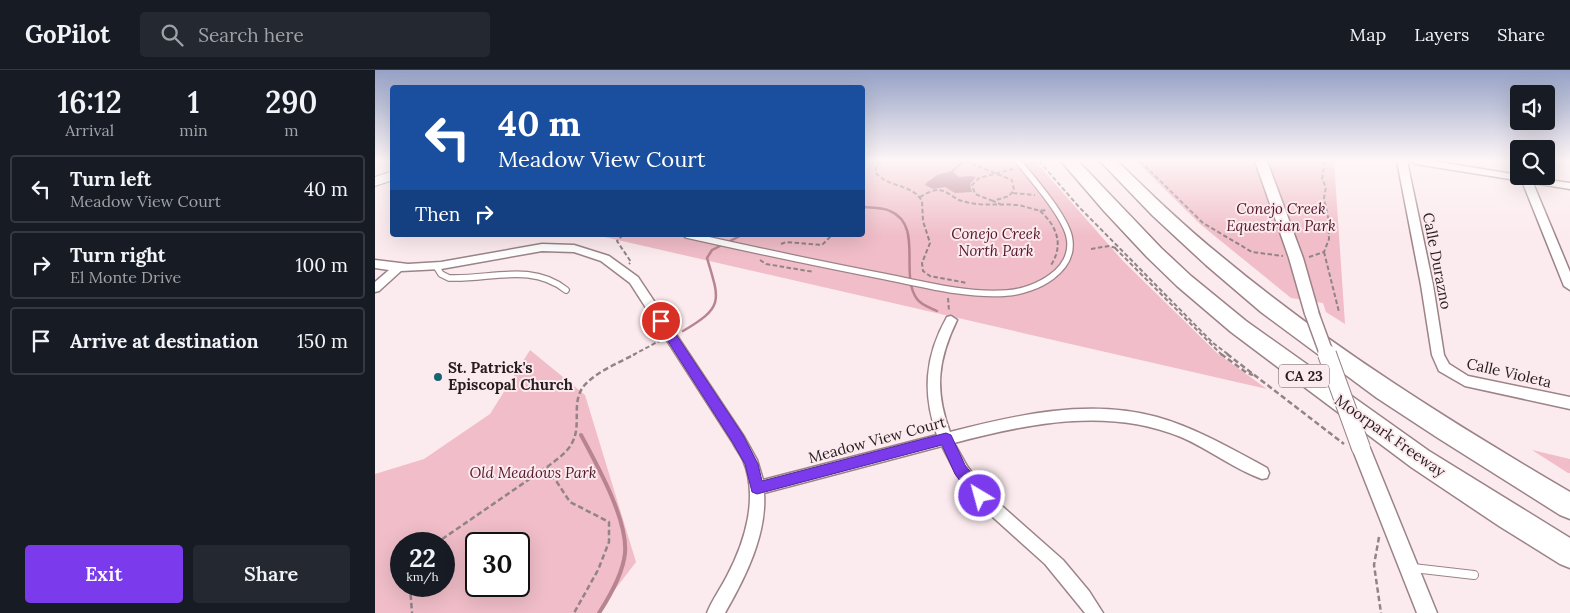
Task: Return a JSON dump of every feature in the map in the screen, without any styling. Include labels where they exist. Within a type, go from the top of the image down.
[{"type":"highway","name":"Moorpark Freeway","points":[[1092,186],[1183,280],[1255,340],[1397,443],[1529,530],[1570,554]]},
{"type":"highway","name":"CA 23","points":[[1134,186],[1173,225],[1222,268],[1289,322],[1352,369],[1570,506]]},
{"type":"street","points":[[1269,186],[1291,257],[1313,314],[1355,448],[1427,613]]},
{"type":"street","name":"Calle Durazno","points":[[1406,186],[1427,285],[1438,355],[1444,367]]},
{"type":"street","points":[[1529,186],[1570,286]]},
{"type":"street","points":[[375,264],[398,268],[435,266],[507,251],[560,248],[579,249],[598,254],[622,268],[634,280],[738,439],[752,464],[757,488],[755,524],[745,557],[715,613]]},
{"type":"street","points":[[375,288],[398,268]]},
{"type":"street","points":[[951,320],[937,352],[933,376],[935,409],[960,470],[980,496],[1043,553],[1074,585],[1095,613]]},
{"type":"street","name":"Calle Violeta","points":[[1444,367],[1465,381],[1570,403]]},
{"type":"street","name":"Meadow View Court","points":[[757,488],[946,439],[1042,417],[1071,414],[1106,414],[1142,419],[1174,428],[1209,442],[1261,473]]},
{"type":"lane","points":[[696,237],[921,284],[1009,293],[1029,288],[1052,277],[1065,262],[1070,243],[1068,232],[1037,186]]},
{"type":"lane","points":[[435,266],[443,276],[451,278],[501,274],[547,277],[559,283],[567,290]]},
{"type":"lane","points":[[1409,568],[1474,575]]},
{"type":"path","points":[[904,186],[920,197],[924,207],[923,223],[930,244],[922,262],[923,271],[930,276],[968,283]]},
{"type":"path","points":[[973,186],[975,194],[1001,205]]},
{"type":"path","points":[[993,201],[1009,196],[1014,186]]},
{"type":"path","points":[[1061,186],[1213,344],[1355,448]]},
{"type":"path","points":[[1166,186],[1203,223],[1252,252],[1291,257],[1314,256],[1324,252]]},
{"type":"path","points":[[1326,186],[1324,198],[1328,217],[1329,239],[1324,252],[1339,312]]},
{"type":"path","points":[[920,197],[935,190],[941,190],[961,201],[974,204],[1017,204],[1040,211],[1049,219],[1058,235],[1058,253],[1049,268]]},
{"type":"path","points":[[1012,192],[1026,196],[1042,193]]},
{"type":"path","points":[[1040,211],[1053,208]]},
{"type":"path","points":[[621,237],[617,241],[631,262],[622,268]]},
{"type":"path","points":[[781,244],[786,242],[822,244],[826,243],[830,237]]},
{"type":"path","points":[[1091,249],[1109,246],[1122,251]]},
{"type":"path","points":[[1115,248],[1219,353],[1247,373],[1255,376]]},
{"type":"path","points":[[765,252],[760,260],[766,264],[821,273]]},
{"type":"path","points":[[948,288],[951,320]]},
{"type":"path","points":[[453,532],[519,484],[547,467],[565,452],[573,442],[577,424],[576,398],[581,388],[590,379],[670,335]]},
{"type":"path","points":[[547,467],[570,502],[609,522],[609,542],[601,563],[574,613]]},
{"type":"path","points":[[1379,537],[1375,547],[1376,581],[1381,613]]},
{"type":"path","points":[[411,597],[412,613]]},
{"type":"green space","name":"Conejo Creek North Park","points":[[865,186],[1057,186],[1123,261],[1217,353],[1267,389],[605,237],[865,237]]},
{"type":"green space","name":"Conejo Creek Equestrian Park","points":[[1162,186],[1336,186],[1345,324],[1326,312],[1323,303],[1291,298],[1200,224]]},
{"type":"green space","name":"Old Meadows Park","points":[[530,350],[585,395],[636,562],[597,613],[375,613],[375,474],[424,459],[490,414]]},
{"type":"green space","points":[[1532,450],[1570,459],[1570,473],[1568,473]]},
{"type":"shaded area","points":[[928,186],[971,186],[972,192],[955,193],[945,187],[933,189]]},
{"type":"waterway","points":[[865,207],[887,210],[900,218],[906,227],[909,239],[912,289],[919,301],[937,311]]},
{"type":"waterway","points":[[683,331],[706,316],[715,302],[715,284],[707,258],[712,250],[738,237]]},
{"type":"waterway","points":[[581,435],[617,509],[625,540],[622,569],[612,592],[599,613]]},
{"type":"place","name":"St. Patrick's Episcopal Church","points":[[438,377]]},
{"type":"route","points":[[661,321],[738,439],[752,464],[757,488],[946,439],[960,470],[980,496]]}]
